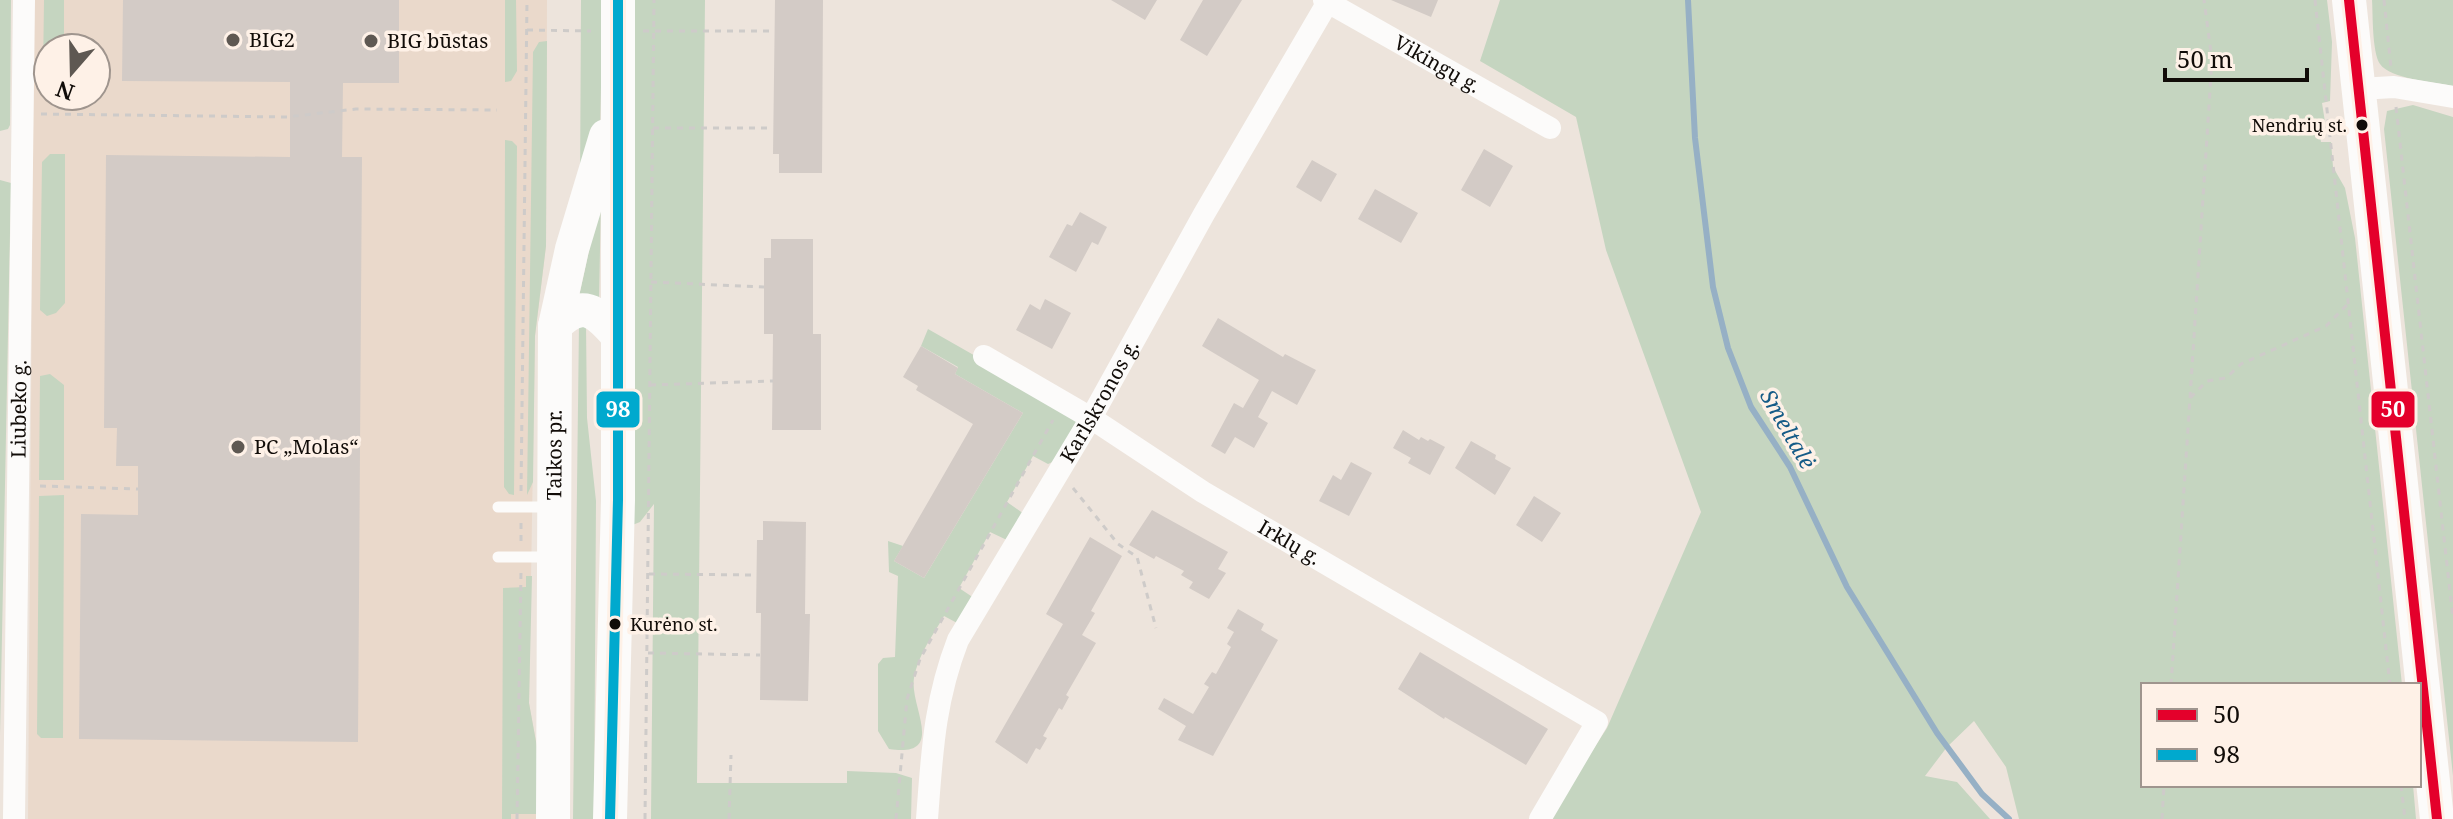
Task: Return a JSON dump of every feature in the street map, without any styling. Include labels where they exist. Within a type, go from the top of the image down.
[{"type":"main road","name":"Taikos pr.","points":[[610,819],[618,500],[618,0]]},
{"type":"main road","points":[[2349,0],[2437,819]]},
{"type":"main road","name":"Taikos pr.","points":[[553,819],[537,557],[537,507],[555,326],[572,249],[616,101]]},
{"type":"main road","points":[[555,326],[574,311],[585,309],[601,316],[617,335]]},
{"type":"street","name":"Liubeko g.","points":[[14,819],[18,485],[11,146],[24,0]]},
{"type":"street","name":"Vikingų g.","points":[[1327,1],[1550,128]]},
{"type":"street","name":"Karlskronos g.","points":[[927,819],[933,733],[947,670],[958,640],[1091,418],[1327,1]]},
{"type":"street","points":[[2359,89],[2394,87],[2453,97]]},
{"type":"street","name":"Irklų g.","points":[[984,356],[1091,418],[1203,492],[1597,722],[1540,819]]},
{"type":"lane","points":[[498,507],[537,507]]},
{"type":"lane","points":[[498,557],[537,557]]},
{"type":"path","points":[[517,819],[537,557],[527,0]]},
{"type":"path","points":[[645,819],[654,0]]},
{"type":"path","points":[[2171,683],[2212,60],[2204,0]]},
{"type":"path","points":[[2315,0],[2390,683]]},
{"type":"path","points":[[2384,0],[2453,619]]},
{"type":"path","points":[[654,31],[775,31]]},
{"type":"path","points":[[37,114],[287,117],[356,109],[497,110]]},
{"type":"path","points":[[653,128],[773,128]]},
{"type":"path","points":[[651,282],[764,287]]},
{"type":"path","points":[[2190,398],[2207,381],[2226,378],[2241,364],[2326,326],[2348,304]]},
{"type":"path","points":[[650,385],[773,381]]},
{"type":"path","points":[[1056,477],[1076,490],[1118,544],[1137,557],[1156,628]]},
{"type":"path","points":[[18,485],[138,489]]},
{"type":"path","points":[[648,574],[757,575]]},
{"type":"path","points":[[647,653],[760,655]]},
{"type":"path","points":[[729,819],[731,755]]},
{"type":"path","points":[[2162,819],[2164,787]]},
{"type":"path","points":[[2401,787],[2405,819]]},
{"type":"shaded area","points":[[34,0],[547,0],[546,246],[535,336],[529,703],[539,758],[540,819],[28,819],[33,112],[112,112],[112,32],[34,32]]},
{"type":"green space","points":[[0,0],[11,0],[10,125],[8,129],[0,131]]},
{"type":"green space","points":[[44,0],[64,0],[64,32],[44,32]]},
{"type":"green space","points":[[505,0],[516,0],[517,71],[511,81],[505,82]]},
{"type":"green space","points":[[581,0],[603,0],[600,131],[580,192]]},
{"type":"green space","points":[[634,0],[705,0],[697,783],[847,783],[847,771],[896,773],[912,778],[911,819],[651,819],[654,504],[640,522],[630,526]]},
{"type":"green space","points":[[1500,0],[2327,0],[2332,42],[2330,101],[2322,103],[2325,122],[2318,123],[2321,142],[2331,142],[2333,167],[2345,188],[2355,238],[2402,683],[2141,683],[2141,787],[2413,787],[2416,819],[2019,819],[2006,767],[1974,721],[1947,747],[1925,776],[1957,782],[1990,819],[1548,819],[1607,728],[1701,512],[1606,250],[1576,117],[1480,61]]},
{"type":"green space","points":[[2372,0],[2453,0],[2453,86],[2393,73],[2380,64],[2374,42]]},
{"type":"green space","points":[[547,41],[546,246],[535,336],[533,482],[527,495],[533,52],[539,42]]},
{"type":"green space","points":[[2413,105],[2453,117],[2453,776],[2384,129],[2387,111]]},
{"type":"green space","points":[[505,140],[517,146],[514,495],[504,487]]},
{"type":"green space","points":[[50,154],[65,154],[65,303],[56,313],[47,316],[40,310],[42,162]]},
{"type":"green space","points":[[0,180],[11,183],[0,736]]},
{"type":"green space","points":[[601,196],[599,303],[578,301]]},
{"type":"green space","points":[[579,323],[586,324],[587,418],[596,501],[594,819],[573,819]]},
{"type":"green space","points":[[928,329],[1074,412],[1078,420],[1055,461],[1048,464],[1033,456],[1007,502],[1024,514],[1009,541],[990,532],[959,588],[974,598],[959,624],[944,616],[922,653],[914,689],[922,738],[917,746],[907,750],[889,749],[878,731],[878,664],[883,658],[895,657],[898,576],[889,572],[888,541],[903,546],[894,561],[924,578],[1023,413],[955,374],[958,367],[921,346]]},
{"type":"green space","points":[[50,374],[64,385],[64,480],[39,480],[40,376]]},
{"type":"green space","points":[[64,495],[63,738],[41,738],[37,734],[39,496]]},
{"type":"green space","points":[[526,576],[532,576],[529,703],[539,758],[540,814],[511,814],[511,819],[502,819],[503,588],[526,587]]},
{"type":"building","name":"PC „Molas“","points":[[123,0],[399,0],[399,83],[343,83],[342,157],[362,157],[358,742],[79,739],[81,514],[138,515],[138,466],[116,466],[117,428],[104,428],[106,155],[290,157],[290,82],[122,81]]},
{"type":"building","points":[[775,0],[823,0],[822,173],[779,173],[779,154],[773,154]]},
{"type":"building","points":[[1111,0],[1157,0],[1145,20]]},
{"type":"building","points":[[1203,0],[1242,0],[1207,56],[1180,40]]},
{"type":"building","points":[[1391,0],[1438,0],[1431,17]]},
{"type":"building","points":[[1484,149],[1513,166],[1490,207],[1461,190]]},
{"type":"building","points":[[1312,160],[1337,174],[1321,202],[1296,187]]},
{"type":"building","points":[[1375,189],[1418,213],[1401,243],[1358,219]]},
{"type":"building","points":[[1080,212],[1107,227],[1098,245],[1092,242],[1076,272],[1049,257],[1067,224],[1072,226]]},
{"type":"building","points":[[771,239],[813,239],[813,334],[821,334],[821,430],[772,430],[773,334],[764,334],[764,258],[771,258]]},
{"type":"building","points":[[1045,299],[1071,313],[1052,349],[1016,330],[1030,304],[1040,310]]},
{"type":"building","points":[[1218,318],[1283,357],[1285,354],[1316,370],[1297,405],[1272,391],[1258,417],[1268,423],[1254,448],[1235,437],[1225,454],[1211,446],[1234,403],[1243,408],[1259,380],[1202,346]]},
{"type":"building","points":[[921,346],[958,368],[955,374],[1023,413],[924,578],[894,561],[973,424],[916,390],[918,386],[903,377]]},
{"type":"building","points":[[1403,430],[1419,440],[1421,437],[1430,439],[1445,447],[1430,475],[1408,463],[1411,458],[1393,448]]},
{"type":"building","points":[[1471,441],[1511,468],[1495,495],[1455,468]]},
{"type":"building","points":[[1351,462],[1372,473],[1349,516],[1319,501],[1333,475],[1341,480]]},
{"type":"building","points":[[1534,496],[1561,513],[1542,542],[1516,525]]},
{"type":"building","points":[[1152,510],[1228,552],[1218,569],[1226,573],[1209,599],[1189,588],[1193,582],[1181,575],[1184,571],[1129,545]]},
{"type":"building","points":[[763,521],[806,522],[805,614],[810,614],[808,701],[760,700],[761,613],[756,613],[757,540],[763,540]]},
{"type":"building","points":[[1090,537],[1122,556],[1091,611],[1095,613],[1082,635],[1096,643],[1066,695],[1069,697],[1062,710],[1059,708],[1043,736],[1047,738],[1040,750],[1036,748],[1027,764],[995,742],[1063,624],[1046,614]]},
{"type":"building","points":[[1238,609],[1264,624],[1261,630],[1278,640],[1213,756],[1178,740],[1186,726],[1158,709],[1164,698],[1193,714],[1209,687],[1204,684],[1212,672],[1216,674],[1231,647],[1227,644],[1234,632],[1227,628]]},
{"type":"building","points":[[1420,652],[1548,729],[1526,765],[1398,689]]},
{"type":"waterway","name":"Smeltalė","points":[[1688,0],[1695,138],[1713,287],[1728,348],[1751,407],[1790,467],[1847,587],[1937,733],[1982,794],[2009,819]]},
{"type":"transit line","name":"98","points":[[610,819],[618,500],[618,0]]},
{"type":"transit line","name":"50","points":[[2349,0],[2437,819]]},
{"type":"place","name":"BIG2","points":[[233,40]]},
{"type":"place","name":"BIG būstas","points":[[371,41]]},
{"type":"place","name":"Nendrių st.","points":[[2362,125]]},
{"type":"place","name":"PC „Molas“","points":[[238,447]]},
{"type":"place","name":"Kurėno st.","points":[[615,624]]}]
